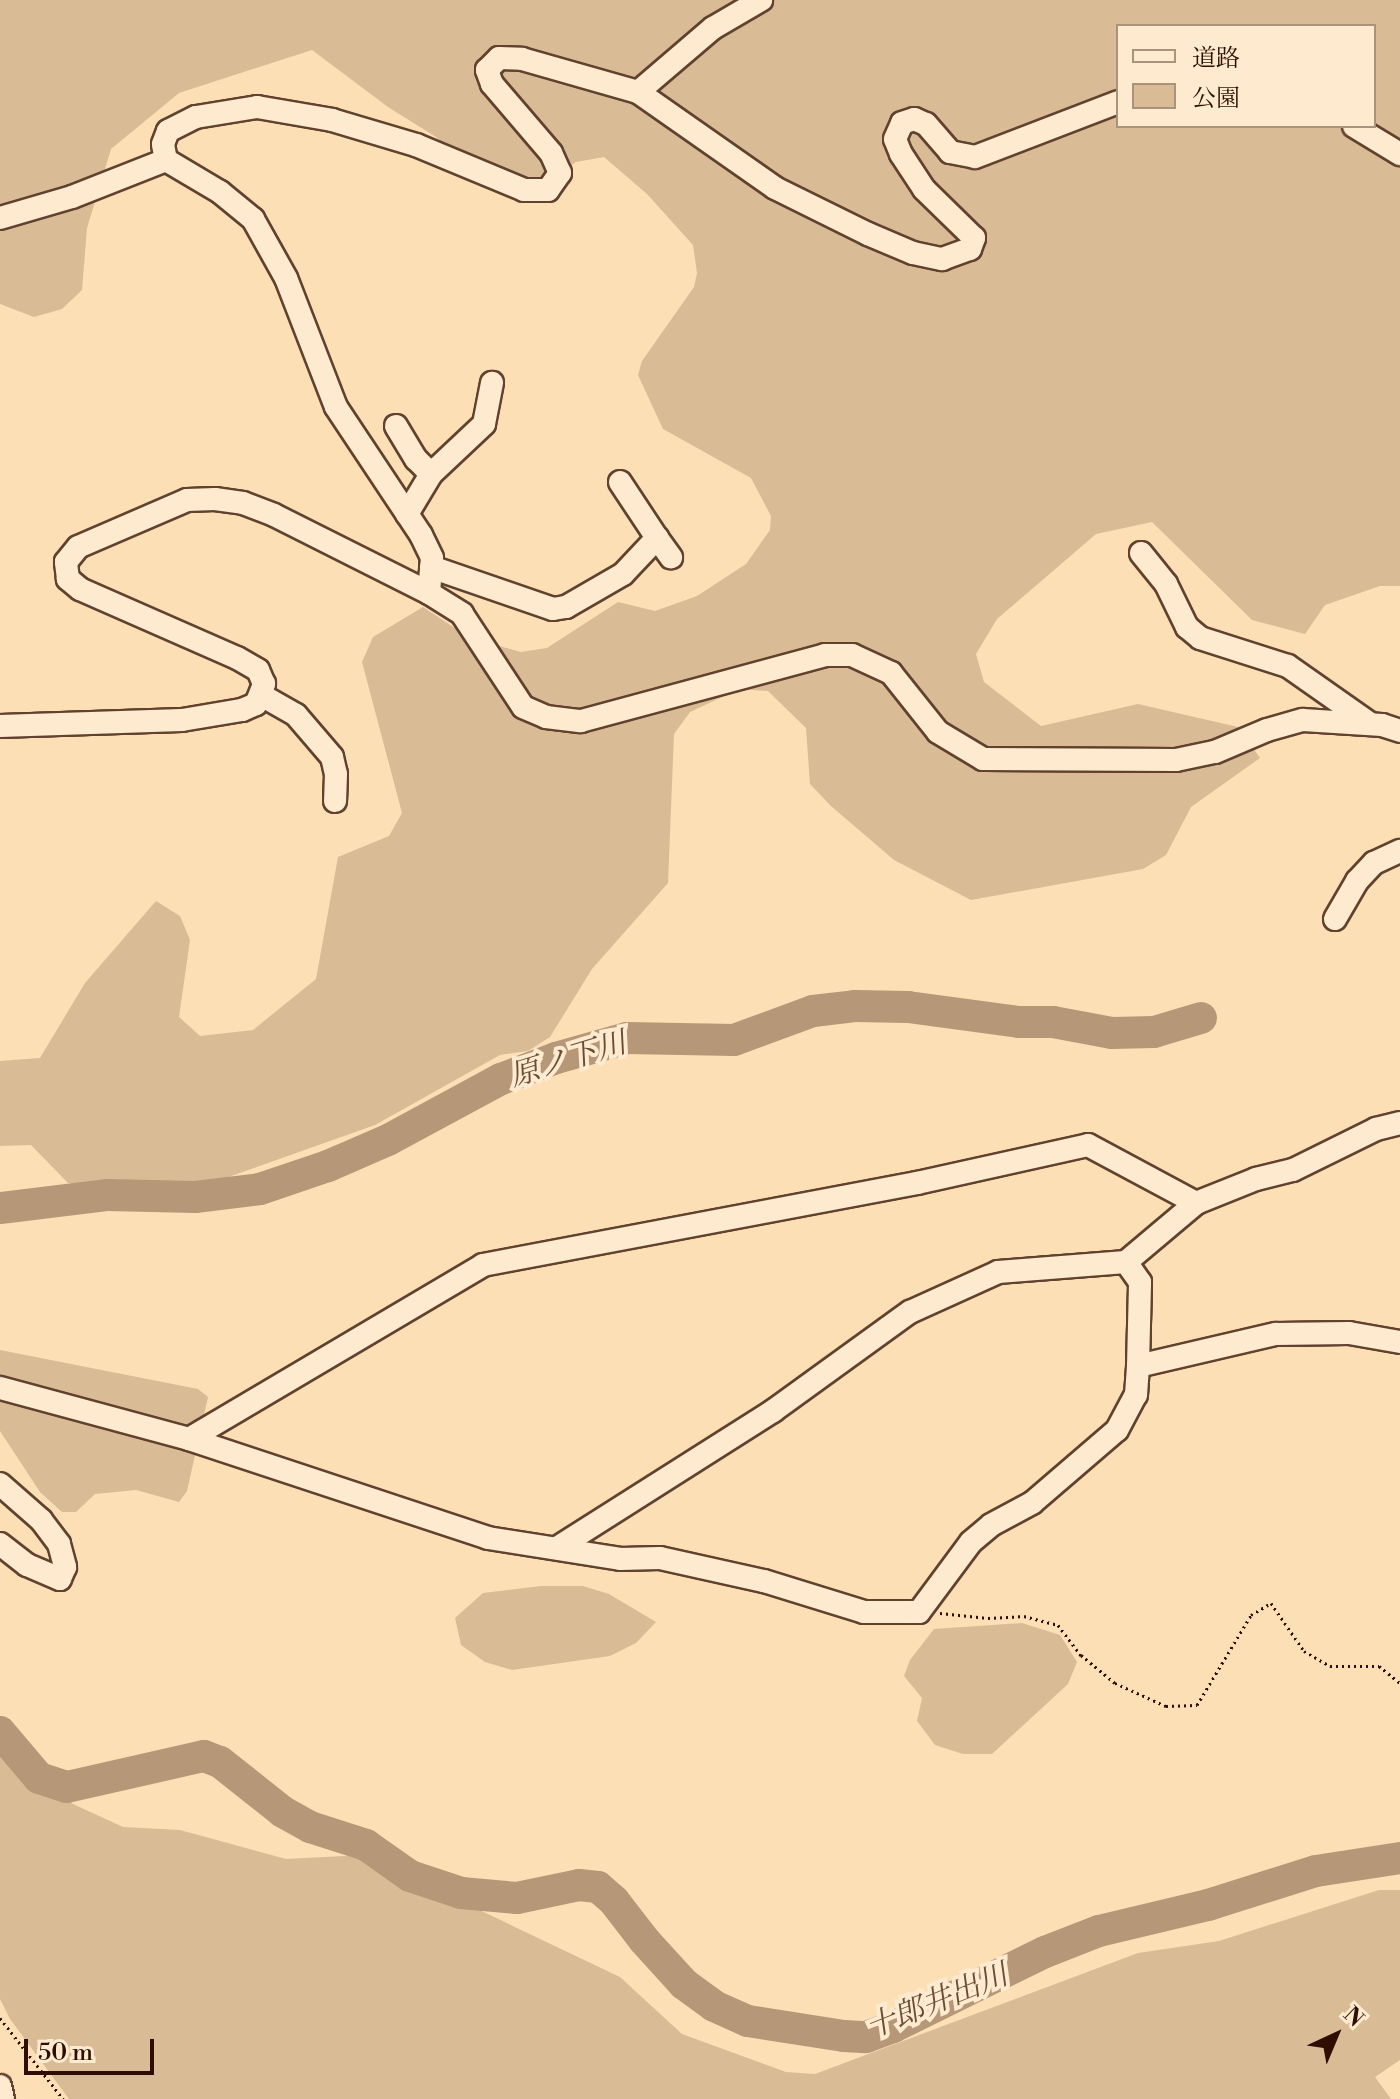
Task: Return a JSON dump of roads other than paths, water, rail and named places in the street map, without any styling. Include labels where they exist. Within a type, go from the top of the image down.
[{"type":"street","points":[[638,92],[713,28],[761,0]]},
{"type":"street","points":[[429,593],[432,558],[407,514],[336,407],[286,278],[253,219],[220,192],[166,160],[163,144],[168,131],[196,117],[257,107],[332,120],[416,145],[524,190],[548,190],[560,173],[551,153],[492,84],[487,70],[499,58],[522,59],[638,92],[775,188],[868,234],[913,253],[942,259],[970,249],[974,238],[924,189],[901,154],[895,139],[902,123],[914,119],[926,124],[950,152],[975,157],[1116,103]]},
{"type":"street","points":[[1357,128],[1400,154]]},
{"type":"street","points":[[0,218],[72,197],[166,160]]},
{"type":"street","points":[[407,514],[431,474],[484,424],[492,383]]},
{"type":"street","points":[[396,426],[416,459],[431,474]]},
{"type":"street","points":[[620,482],[671,557]]},
{"type":"street","points":[[0,726],[182,720],[242,710],[256,704],[264,684],[258,670],[80,589],[68,579],[66,562],[78,547],[187,500],[215,499],[243,503],[274,515],[429,593],[462,614],[523,707],[546,717],[581,721],[825,655],[852,655],[891,673],[938,732],[983,759],[1176,760],[1215,752],[1267,730],[1303,720],[1370,724],[1400,731]]},
{"type":"street","points":[[431,567],[553,609],[566,607],[623,574],[657,538]]},
{"type":"street","points":[[1141,553],[1166,584],[1187,627],[1200,638],[1288,666],[1370,724]]},
{"type":"street","points":[[261,695],[296,715],[332,757],[336,774],[335,801]]},
{"type":"street","points":[[1335,919],[1357,881],[1374,863],[1400,851]]},
{"type":"street","points":[[557,1548],[773,1411],[910,1312],[998,1272],[1126,1262],[1196,1203],[1256,1179],[1293,1170],[1376,1129],[1400,1123]]},
{"type":"street","points":[[189,1439],[483,1265],[917,1183],[1088,1145],[1196,1203]]},
{"type":"street","points":[[0,1388],[189,1439],[488,1538],[620,1559],[660,1558],[764,1581],[864,1612],[919,1612],[971,1542],[991,1525],[1032,1503],[1117,1430],[1136,1395],[1138,1366],[1140,1282],[1126,1262]]},
{"type":"street","points":[[1138,1366],[1276,1334],[1349,1333],[1400,1342]]},
{"type":"street","points":[[0,1484],[41,1520],[59,1544],[65,1567],[60,1579],[27,1565],[0,1544]]},
{"type":"street","points":[[0,2086],[3,2099]]},
{"type":"waterway","name":"原ノ下川","points":[[0,1208],[108,1195],[195,1197],[260,1189],[328,1166],[388,1140],[501,1079],[556,1058],[627,1038],[734,1040],[813,1011],[855,1006],[908,1007],[1019,1022],[1053,1022],[1112,1033],[1154,1032],[1201,1018]]},
{"type":"waterway","name":"十郎井出川","points":[[0,1732],[39,1778],[67,1787],[204,1756],[220,1762],[283,1812],[310,1827],[366,1845],[410,1876],[461,1893],[517,1898],[579,1885],[598,1887],[614,1901],[684,1984],[714,2006],[748,2021],[844,2036],[866,2037],[893,2027],[1045,1952],[1099,1931],[1208,1905],[1316,1871],[1400,1858]]}]
